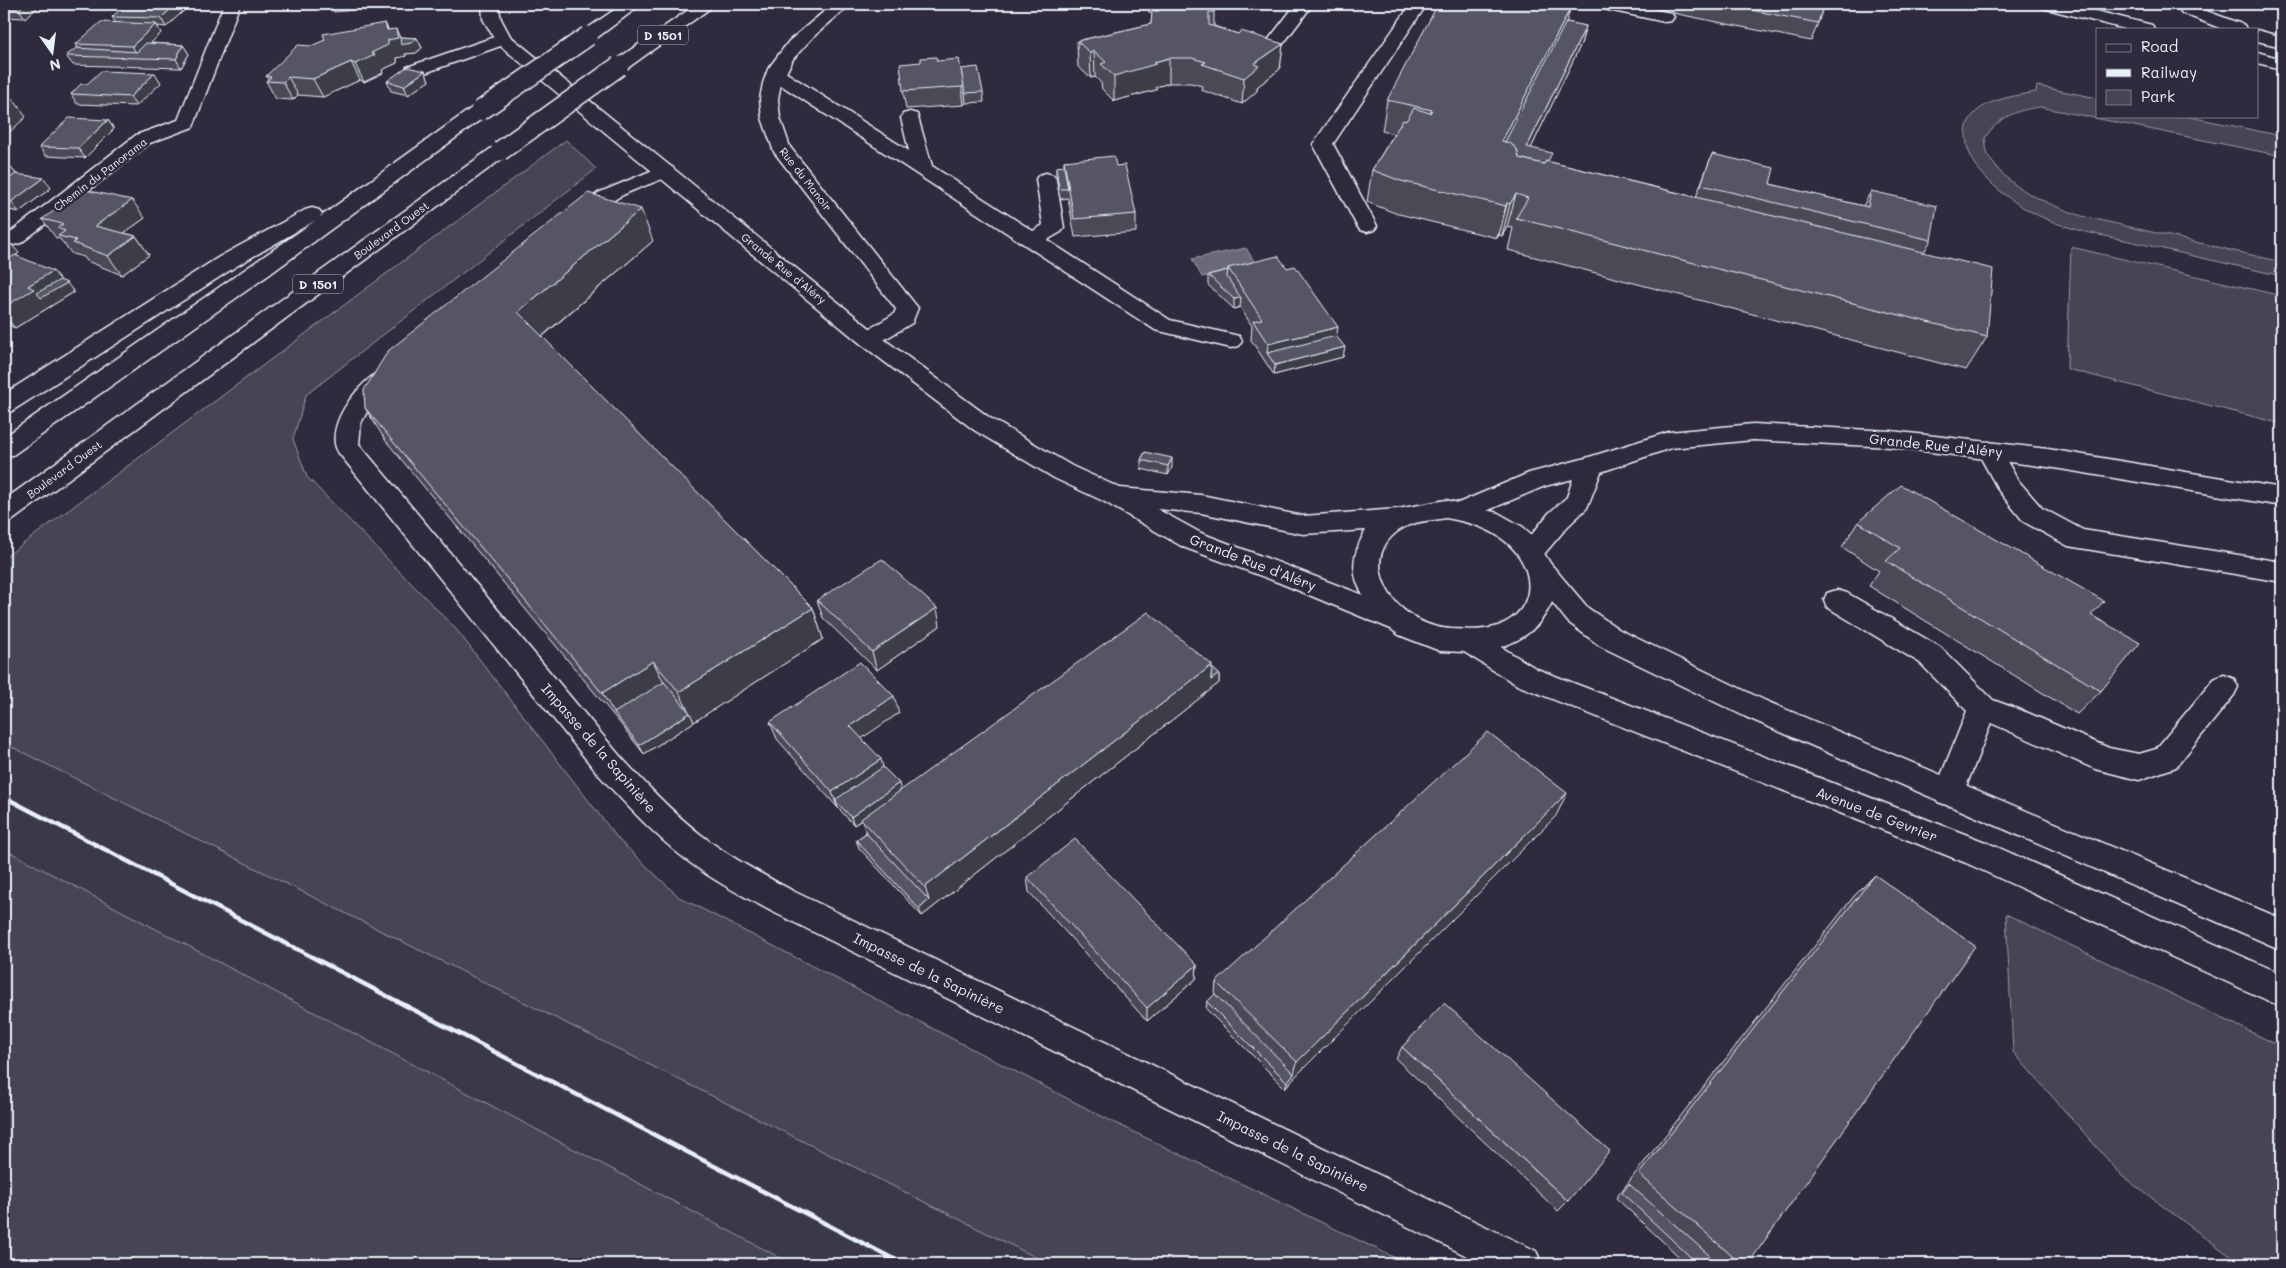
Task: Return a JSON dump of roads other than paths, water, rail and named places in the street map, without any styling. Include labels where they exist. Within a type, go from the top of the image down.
[{"type":"main road","name":"Chemin du Panorama","points":[[14,239],[143,139],[186,123],[232,4]]},
{"type":"main road","name":"Grande Rue d'Aléry","points":[[490,4],[492,19],[503,39],[869,338],[982,424],[1063,472],[1112,495],[1192,540],[1289,576],[1399,621]]},
{"type":"main road","name":"D 1501","points":[[4,449],[262,269],[410,160],[634,4]]},
{"type":"main road","name":"Boulevard Ouest","points":[[4,513],[500,151],[708,4]]},
{"type":"main road","name":"Rue du Manoir","points":[[843,4],[797,42],[784,58],[776,74],[769,99],[772,124],[781,148],[907,308],[904,318],[869,338]]},
{"type":"main road","points":[[1271,48],[1305,4]]},
{"type":"main road","points":[[1367,226],[1324,144],[1419,4]]},
{"type":"main road","points":[[1605,4],[1665,17]]},
{"type":"main road","points":[[2049,4],[2142,28]]},
{"type":"main road","points":[[2188,9],[2236,28]]},
{"type":"main road","points":[[2258,34],[2282,42]]},
{"type":"main road","points":[[413,71],[503,39]]},
{"type":"main road","points":[[2258,57],[2282,64]]},
{"type":"main road","points":[[776,74],[1163,325],[1231,341]]},
{"type":"main road","points":[[910,118],[923,170]]},
{"type":"main road","points":[[4,405],[226,262],[410,160]]},
{"type":"main road","points":[[552,241],[606,197],[665,171]]},
{"type":"main road","points":[[1032,240],[1054,228],[1046,179]]},
{"type":"main road","name":"Impasse de la Sapinière","points":[[416,353],[370,390],[360,402],[346,433],[347,446],[609,765],[642,802],[681,837],[729,872],[784,902],[1523,1264]]},
{"type":"main road","name":"Grande Rue d'Aléry","points":[[1465,511],[1538,479],[1590,466],[1669,440],[1753,432],[1891,438],[2048,458],[2282,497]]},
{"type":"main road","points":[[1989,451],[2008,485],[2033,516],[2077,539],[2282,572]]},
{"type":"main road","points":[[1590,466],[1578,502],[1558,520],[1536,561],[1543,591],[1536,611],[1520,626],[1498,638],[1471,642],[1437,638],[1420,633],[1399,621],[1380,604],[1368,586],[1365,566],[1369,547],[1380,531],[1397,518],[1429,510],[1465,511],[1491,520],[1514,534],[1536,561],[1578,615],[1610,638],[1756,710],[2282,935]]},
{"type":"main road","name":"Grande Rue d'Aléry","points":[[1112,495],[1201,504],[1303,525],[1397,518]]},
{"type":"main road","points":[[1837,600],[1930,656],[1983,708],[2018,721],[2105,760],[2139,767],[2166,758],[2224,688]]},
{"type":"main road","name":"Avenue de Gevrier","points":[[1471,642],[1527,677],[1977,853],[2282,991]]},
{"type":"main road","points":[[1949,792],[1983,708]]},
{"type":"water","points":[[1246,248],[1257,266],[1202,277],[1192,259]]},
{"type":"railway","points":[[4,797],[903,1264]]}]
